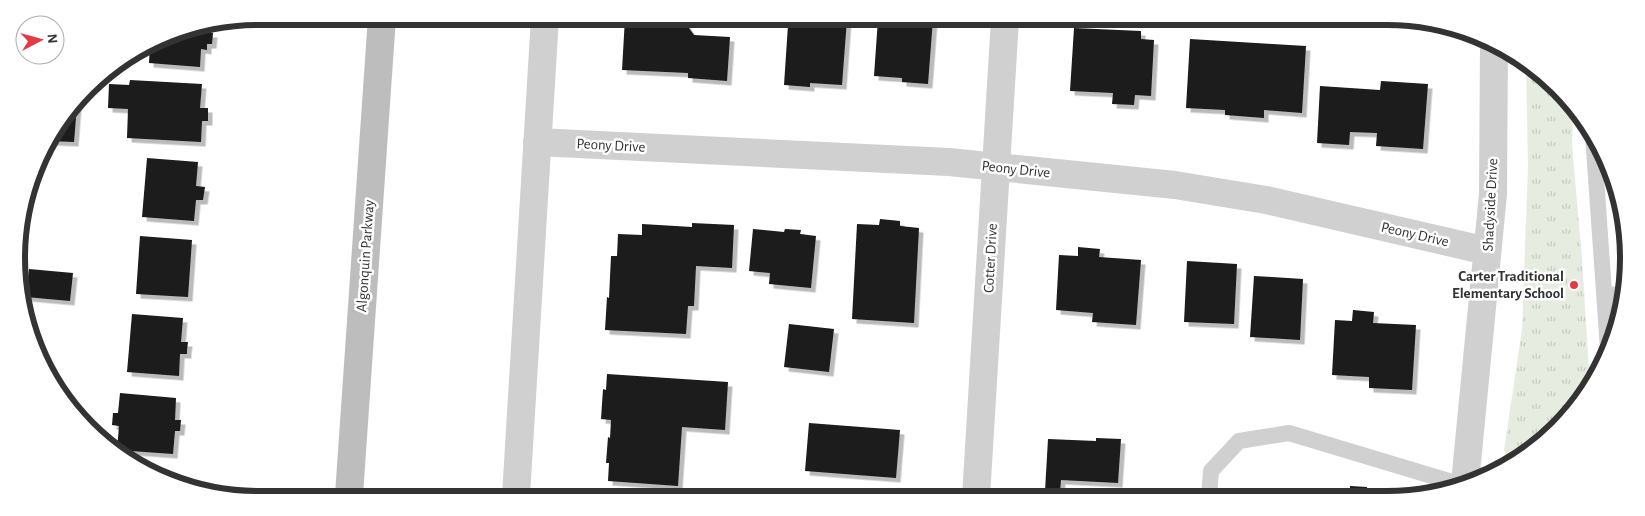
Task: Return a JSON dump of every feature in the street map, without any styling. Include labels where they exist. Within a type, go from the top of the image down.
[{"type":"main road","name":"Algonquin Parkway","points":[[349,491],[381,25]]},
{"type":"street","points":[[516,491],[544,25]]},
{"type":"street","name":"Cotter Drive","points":[[976,491],[1005,25]]},
{"type":"street","name":"Shadyside Drive","points":[[1466,477],[1493,194],[1494,51]]},
{"type":"street","name":"Peony Drive","points":[[537,142],[949,162],[1175,185],[1266,200],[1488,251]]},
{"type":"lane","points":[[1594,152],[1607,335]]},
{"type":"lane","points":[[1604,295],[1617,294]]},
{"type":"lane","points":[[1210,491],[1211,471],[1238,440],[1289,433],[1451,482]]},
{"type":"green space","name":"Carter Traditional Elementary School","points":[[1526,71],[1552,93],[1573,117],[1572,145],[1589,374],[1572,400],[1552,423],[1529,443],[1508,458],[1504,450],[1522,330],[1528,167]]},
{"type":"building","points":[[625,25],[687,25],[694,35],[730,37],[727,81],[688,78],[688,73],[622,70]]},
{"type":"building","points":[[788,25],[847,25],[842,85],[810,83],[810,87],[784,85]]},
{"type":"building","points":[[878,25],[933,25],[928,84],[902,82],[902,78],[874,76]]},
{"type":"building","points":[[1074,28],[1141,31],[1141,39],[1154,40],[1151,96],[1135,95],[1134,105],[1112,104],[1113,93],[1070,91]]},
{"type":"building","points":[[207,30],[207,33],[213,33],[212,44],[207,44],[207,50],[201,49],[200,67],[149,63],[150,52],[155,49],[183,37]]},
{"type":"building","points":[[1190,39],[1306,46],[1302,113],[1264,110],[1264,118],[1225,115],[1225,110],[1186,108]]},
{"type":"building","points":[[130,80],[202,84],[200,108],[208,108],[208,121],[202,121],[201,142],[127,138],[128,109],[108,108],[109,84],[129,85]]},
{"type":"building","points":[[1381,81],[1428,84],[1423,149],[1376,146],[1377,133],[1350,132],[1349,145],[1317,143],[1320,86],[1380,90]]},
{"type":"building","points":[[76,112],[74,142],[56,141]]},
{"type":"building","points":[[147,158],[198,162],[196,186],[205,187],[203,200],[196,200],[194,221],[142,217]]},
{"type":"building","points":[[880,219],[900,221],[900,226],[919,228],[914,323],[852,319],[857,224],[879,225]]},
{"type":"building","points":[[692,223],[734,225],[732,268],[696,266],[694,306],[688,306],[686,334],[605,330],[611,256],[617,256],[618,234],[642,235],[642,224],[692,227]]},
{"type":"building","points":[[753,229],[784,232],[785,229],[801,230],[800,234],[816,236],[811,288],[769,284],[770,273],[749,271]]},
{"type":"building","points":[[140,236],[192,240],[188,297],[136,294]]},
{"type":"building","points":[[1078,247],[1100,249],[1099,257],[1141,260],[1136,325],[1092,322],[1093,313],[1056,310],[1059,255],[1078,256]]},
{"type":"building","points":[[1187,261],[1237,264],[1234,324],[1184,322]]},
{"type":"building","points":[[29,269],[73,273],[70,301],[28,297],[27,288]]},
{"type":"building","points":[[1254,276],[1303,279],[1300,340],[1250,337]]},
{"type":"building","points":[[1353,310],[1374,312],[1373,323],[1416,325],[1412,390],[1369,388],[1369,377],[1332,375],[1335,320],[1352,321]]},
{"type":"building","points":[[132,314],[183,318],[181,342],[188,342],[187,354],[180,354],[179,376],[127,372]]},
{"type":"building","points":[[789,324],[834,329],[829,372],[784,367]]},
{"type":"building","points":[[607,374],[728,382],[725,430],[682,427],[678,486],[608,481],[609,463],[606,463],[611,420],[601,419],[603,389],[606,390]]},
{"type":"building","points":[[120,393],[176,398],[175,420],[181,420],[180,431],[175,431],[173,454],[127,451],[117,444],[119,426],[112,425],[113,413],[118,413]]},
{"type":"building","points":[[809,423],[900,430],[896,478],[805,471]]},
{"type":"building","points":[[1096,438],[1121,439],[1118,483],[1061,480],[1060,491],[1045,491],[1048,439],[1096,441]]},
{"type":"building","points":[[1350,486],[1367,487],[1367,491],[1350,491]]},
{"type":"place","name":"Carter Traditional Elementary School","points":[[1574,285]]}]
